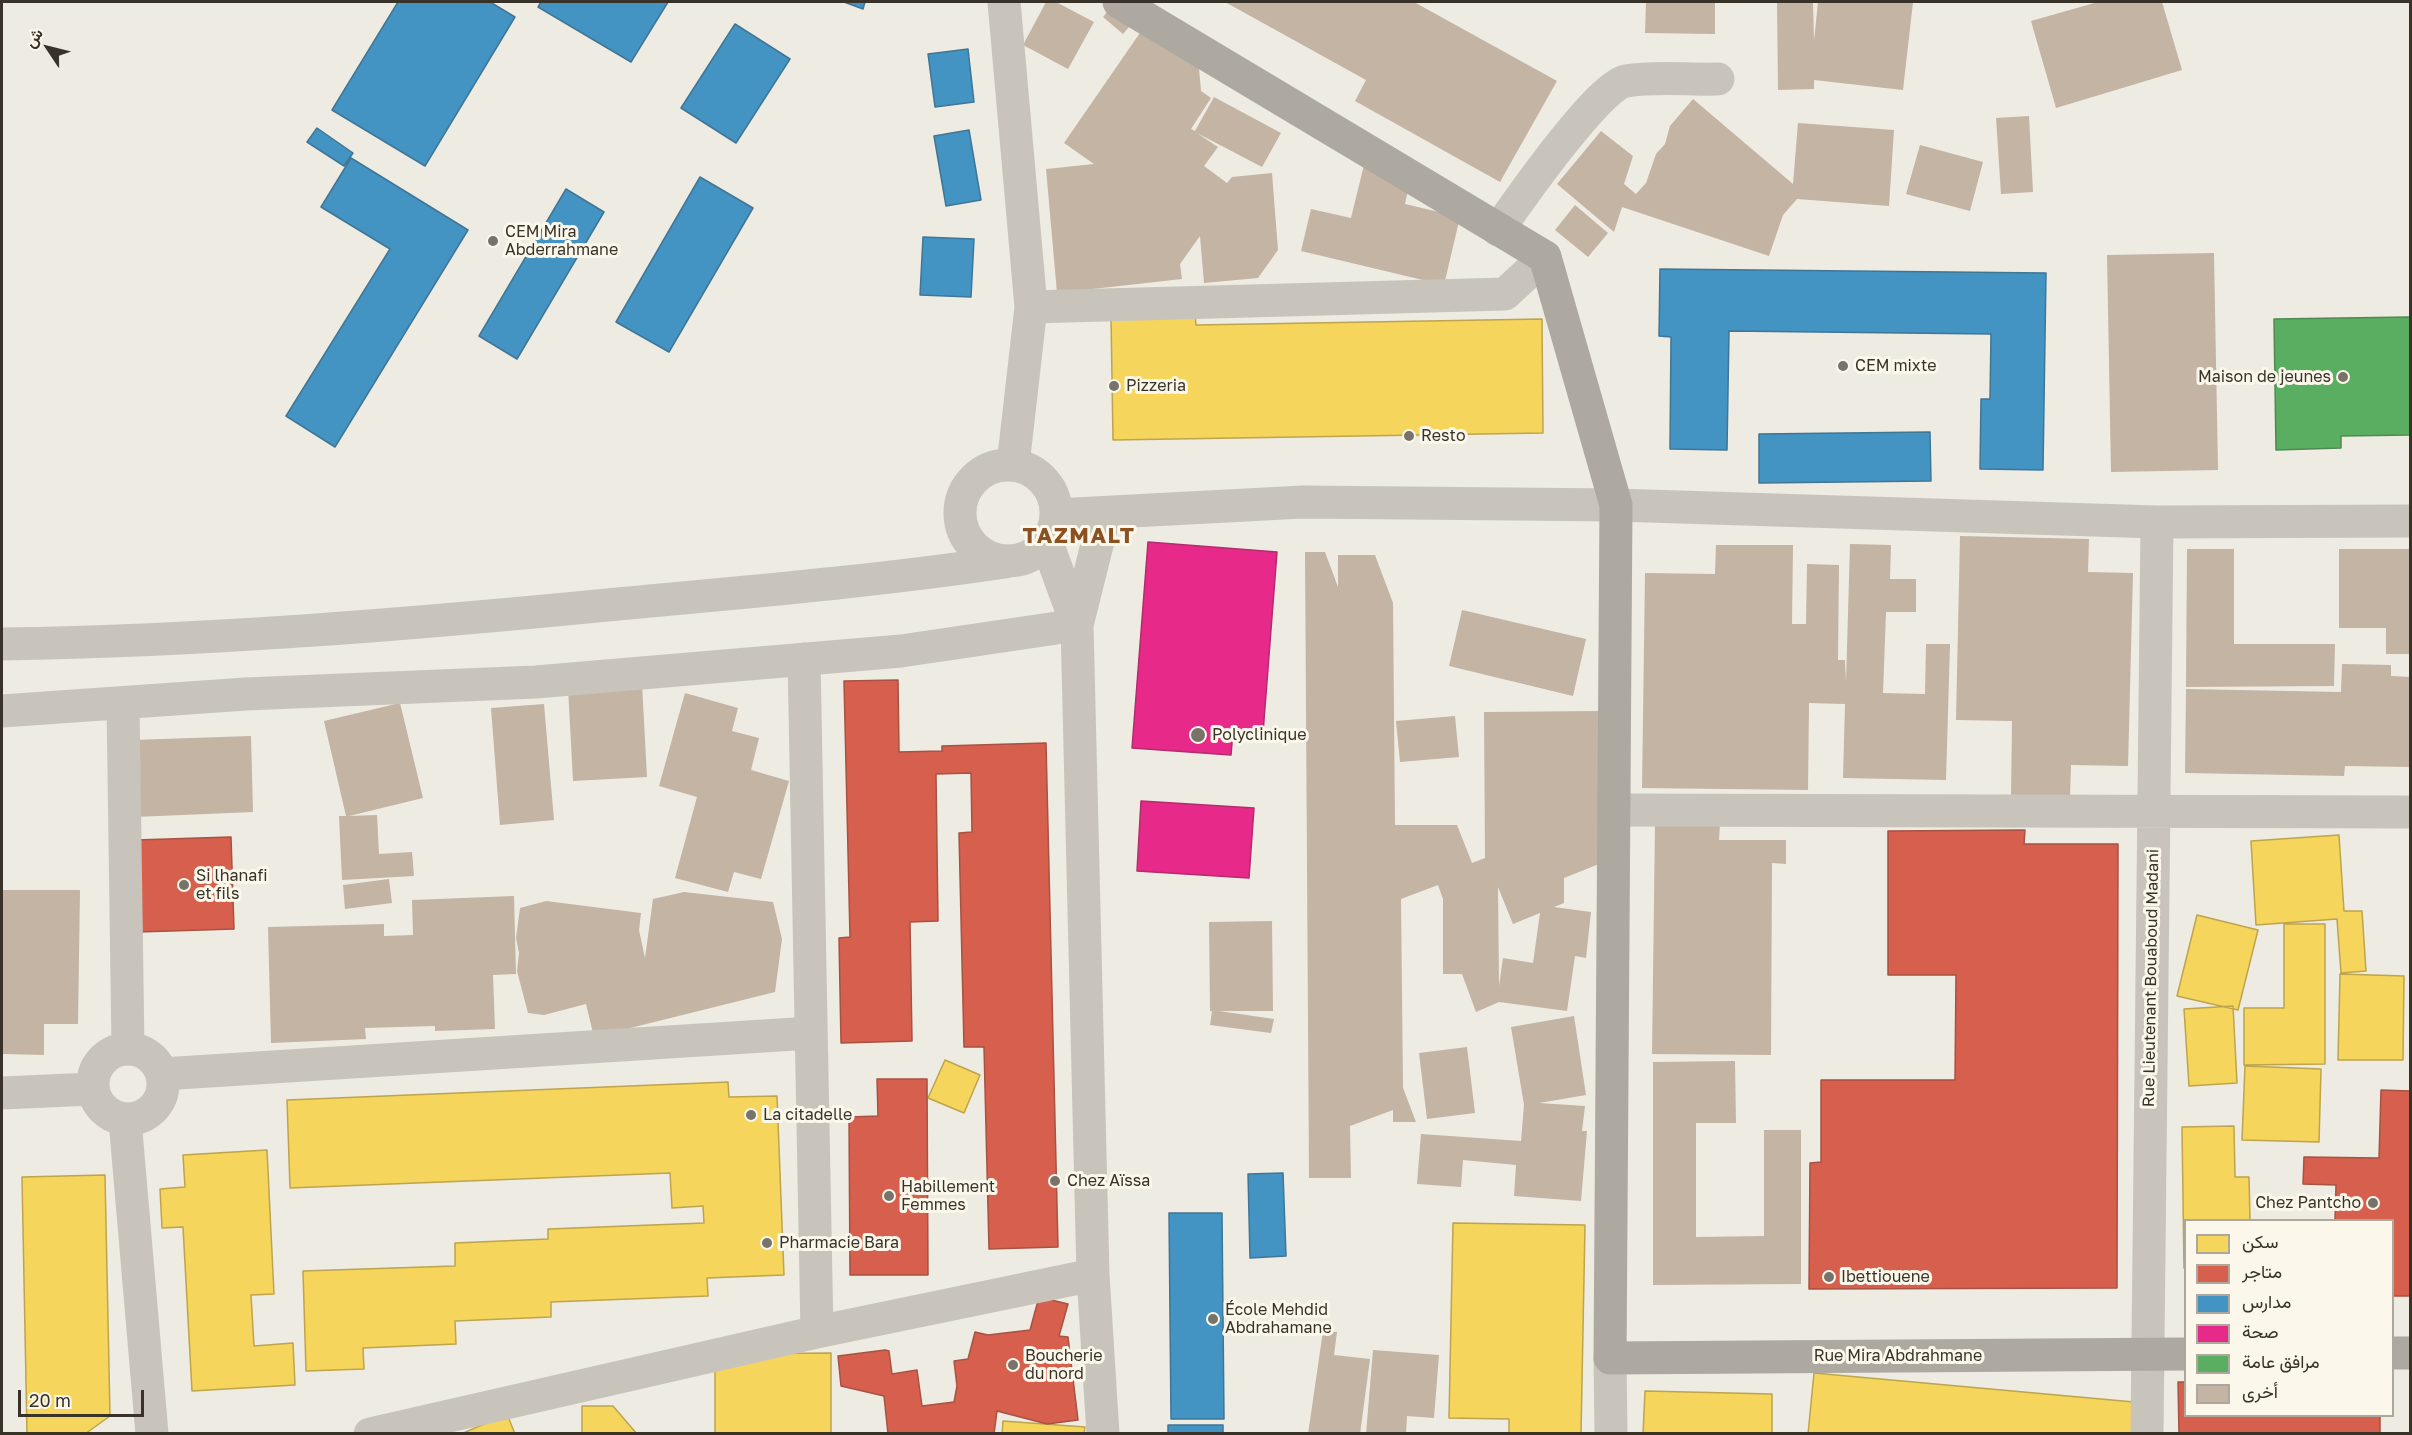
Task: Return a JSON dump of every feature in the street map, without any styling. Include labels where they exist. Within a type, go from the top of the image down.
[{"type":"main road","points":[[1119,2],[1545,257],[1616,505],[1610,1358]]},
{"type":"main road","points":[[2394,1353],[2410,1353]]},
{"type":"main road","name":"Rue Mira Abdrahmane","points":[[1610,1358],[2184,1354]]},
{"type":"street","points":[[1004,2],[1031,307],[1012,465]]},
{"type":"street","points":[[1498,230],[1559,148],[1601,99],[1624,81],[1718,79]]},
{"type":"street","points":[[1031,307],[1505,294],[1545,257]]},
{"type":"street","points":[[1005,562],[982,555],[973,546],[961,524],[960,507],[965,491],[975,478],[989,469],[1012,465],[1029,469],[1042,479],[1054,499],[1052,529],[1077,625],[1093,1275],[1103,1434]]},
{"type":"street","points":[[2,644],[132,642],[497,616],[906,576],[1022,560],[1034,554],[1052,529],[1105,513],[1303,502],[1616,505],[2157,522],[2410,521]]},
{"type":"street","points":[[1077,625],[1105,513]]},
{"type":"street","name":"Rue Lieutenant Bouaboud Madani","points":[[2147,1434],[2146,1354],[2157,522]]},
{"type":"street","points":[[2,711],[536,682],[901,651],[1077,625]]},
{"type":"street","points":[[804,659],[817,1332]]},
{"type":"street","points":[[123,703],[128,1048]]},
{"type":"street","points":[[1614,810],[2410,812]]},
{"type":"street","points":[[162,1074],[811,1033]]},
{"type":"street","points":[[128,1048],[149,1055],[162,1074],[161,1096],[156,1106],[137,1118],[125,1120],[114,1117],[104,1110],[93,1089],[98,1066],[116,1051],[128,1048]]},
{"type":"street","points":[[2,1093],[93,1089]]},
{"type":"street","points":[[125,1120],[152,1434]]},
{"type":"street","points":[[370,1434],[817,1332],[1093,1275]]},
{"type":"street","points":[[1610,1358],[1611,1434]]},
{"type":"building: سكن","points":[[1195,314],[1196,325],[1542,319],[1543,433],[1113,440],[1111,316]]},
{"type":"building: سكن","points":[[2339,835],[2344,911],[2362,911],[2366,971],[2341,973],[2337,919],[2256,925],[2251,841]]},
{"type":"building: سكن","points":[[2197,915],[2258,930],[2238,1010],[2177,996]]},
{"type":"building: سكن","points":[[2284,924],[2325,924],[2325,1064],[2244,1065],[2244,1008],[2284,1008]]},
{"type":"building: سكن","points":[[2340,974],[2404,976],[2403,1060],[2338,1060]]},
{"type":"building: سكن","points":[[2233,1006],[2237,1083],[2189,1086],[2184,1009]]},
{"type":"building: سكن","points":[[945,1060],[980,1075],[964,1113],[928,1098]]},
{"type":"building: سكن","points":[[2245,1066],[2321,1069],[2319,1142],[2242,1140]]},
{"type":"building: سكن","points":[[728,1082],[729,1097],[777,1096],[784,1275],[707,1278],[708,1296],[551,1302],[551,1317],[455,1321],[456,1344],[363,1348],[364,1369],[306,1371],[303,1271],[455,1266],[455,1243],[548,1239],[548,1229],[704,1223],[703,1206],[672,1208],[670,1173],[290,1188],[287,1100]]},
{"type":"building: سكن","points":[[2234,1126],[2235,1177],[2249,1177],[2250,1219],[2184,1219],[2184,1268],[2182,1127]]},
{"type":"building: سكن","points":[[267,1150],[274,1294],[251,1295],[254,1346],[293,1343],[295,1385],[192,1391],[183,1227],[162,1228],[160,1189],[185,1187],[183,1155]]},
{"type":"building: سكن","points":[[105,1175],[110,1416],[85,1434],[27,1434],[22,1177]]},
{"type":"building: سكن","points":[[1453,1223],[1585,1225],[1581,1434],[1509,1434],[1509,1419],[1449,1418]]},
{"type":"building: سكن","points":[[831,1353],[831,1434],[715,1434],[715,1354]]},
{"type":"building: سكن","points":[[1814,1373],[2145,1403],[2142,1434],[1808,1434]]},
{"type":"building: سكن","points":[[1645,1391],[1772,1394],[1772,1434],[1643,1434]]},
{"type":"building: سكن","points":[[582,1406],[613,1406],[637,1434],[582,1434]]},
{"type":"building: سكن","points":[[507,1414],[515,1434],[461,1434]]},
{"type":"building: سكن","points":[[1003,1421],[1085,1427],[1084,1434],[1002,1434]]},
{"type":"building: متاجر","points":[[898,680],[899,752],[942,751],[942,746],[1046,743],[1058,1247],[989,1249],[984,1047],[964,1047],[959,833],[972,832],[971,773],[936,774],[938,921],[910,922],[912,1041],[841,1043],[839,938],[850,937],[844,681]]},
{"type":"building: متاجر","points":[[2025,830],[2024,844],[2118,844],[2117,1288],[1809,1289],[1810,1163],[1821,1162],[1821,1080],[1955,1080],[1956,975],[1888,975],[1888,831]]},
{"type":"building: متاجر","name":"Si lhanafi et fils","points":[[231,837],[234,929],[138,932],[135,840]]},
{"type":"building: متاجر","name":"Habillement Femmes","points":[[877,1079],[927,1079],[928,1275],[850,1275],[849,1117],[878,1116]]},
{"type":"building: متاجر","name":"Chez Pantcho","points":[[2381,1090],[2410,1091],[2410,1296],[2394,1296],[2394,1219],[2335,1219],[2336,1185],[2303,1184],[2304,1157],[2379,1158]]},
{"type":"building: متاجر","name":"Boucherie du nord","points":[[1039,1297],[1068,1304],[1059,1336],[1068,1337],[1078,1420],[1047,1424],[997,1411],[994,1434],[888,1434],[884,1396],[841,1386],[838,1356],[885,1350],[889,1351],[892,1374],[917,1370],[922,1406],[954,1402],[957,1386],[954,1361],[968,1359],[975,1332],[988,1335],[1030,1330]]},
{"type":"building: متاجر","points":[[2178,1382],[2184,1382],[2184,1417],[2380,1417],[2380,1434],[2179,1434]]},
{"type":"building: مدارس","points":[[398,2],[490,2],[515,17],[425,166],[332,110]]},
{"type":"building: مدارس","points":[[541,2],[668,2],[631,62],[538,7]]},
{"type":"building: مدارس","points":[[844,2],[865,2],[863,9]]},
{"type":"building: مدارس","points":[[735,24],[790,59],[736,143],[681,108]]},
{"type":"building: مدارس","points":[[968,49],[974,102],[935,107],[928,54]]},
{"type":"building: مدارس","points":[[317,128],[353,153],[344,166],[307,142]]},
{"type":"building: مدارس","points":[[969,130],[981,200],[946,206],[934,136]]},
{"type":"building: مدارس","points":[[351,158],[468,230],[335,447],[286,416],[390,249],[321,207]]},
{"type":"building: مدارس","points":[[700,177],[753,208],[669,352],[616,322]]},
{"type":"building: مدارس","points":[[566,189],[604,212],[517,359],[479,336]]},
{"type":"building: مدارس","points":[[923,237],[974,239],[971,297],[920,295]]},
{"type":"building: مدارس","points":[[1660,269],[2046,273],[2043,470],[1980,469],[1981,399],[1990,399],[1991,334],[1729,331],[1727,450],[1670,449],[1671,337],[1659,336]]},
{"type":"building: مدارس","points":[[1930,432],[1931,481],[1759,483],[1759,434]]},
{"type":"building: مدارس","points":[[1283,1173],[1286,1256],[1250,1258],[1248,1174]]},
{"type":"building: مدارس","points":[[1169,1213],[1222,1213],[1224,1419],[1171,1419]]},
{"type":"building: مدارس","points":[[1168,1425],[1223,1425],[1223,1434],[1168,1434]]},
{"type":"building: صحة","points":[[1148,542],[1277,552],[1263,733],[1233,731],[1231,755],[1132,748]]},
{"type":"building: صحة","points":[[1141,801],[1254,808],[1249,878],[1137,871]]},
{"type":"building: مرافق عامة","name":"Maison de jeunes","points":[[2410,317],[2410,435],[2341,436],[2341,448],[2276,450],[2274,319]]},
{"type":"building: أخرى","points":[[1046,2],[1056,2],[1094,22],[1068,69],[1023,45]]},
{"type":"building: أخرى","points":[[1115,2],[1140,14],[1123,34],[1103,17]]},
{"type":"building: أخرى","points":[[1225,2],[1414,2],[1557,81],[1500,182],[1355,101],[1366,80]]},
{"type":"building: أخرى","points":[[1646,2],[1715,2],[1715,34],[1645,33]]},
{"type":"building: أخرى","points":[[1777,2],[1813,2],[1814,41],[1818,2],[1913,2],[1903,90],[1814,80],[1814,89],[1778,90]]},
{"type":"building: أخرى","points":[[2098,2],[2162,2],[2182,70],[2056,108],[2031,21]]},
{"type":"building: أخرى","points":[[1144,27],[1197,46],[1201,91],[1211,98],[1191,129],[1195,131],[1214,97],[1281,133],[1262,167],[1197,133],[1218,147],[1204,166],[1227,183],[1232,177],[1272,173],[1278,250],[1258,278],[1204,283],[1200,236],[1180,264],[1182,279],[1057,293],[1046,169],[1094,164],[1064,143]]},
{"type":"building: أخرى","points":[[1693,99],[1793,184],[1798,123],[1894,130],[1889,206],[1797,199],[1783,215],[1769,256],[1622,207],[1614,232],[1557,184],[1601,131],[1633,156],[1624,184],[1636,194],[1646,183],[1656,154],[1665,144],[1670,126]]},
{"type":"building: أخرى","points":[[2029,116],[2033,192],[2001,194],[1996,118]]},
{"type":"building: أخرى","points":[[1920,145],[1983,162],[1970,211],[1906,194]]},
{"type":"building: أخرى","points":[[1364,165],[1411,176],[1405,204],[1460,217],[1444,285],[1301,251],[1311,209],[1351,218]]},
{"type":"building: أخرى","points":[[1575,205],[1608,233],[1588,257],[1555,230]]},
{"type":"building: أخرى","points":[[2214,253],[2218,470],[2111,472],[2107,255]]},
{"type":"building: أخرى","points":[[1960,536],[2089,539],[2088,572],[2133,573],[2128,766],[2071,765],[2070,799],[2011,798],[2012,721],[1956,720]]},
{"type":"building: أخرى","points":[[1850,544],[1891,545],[1890,579],[1916,579],[1916,612],[1886,612],[1883,693],[1925,694],[1926,644],[1950,644],[1946,780],[1843,778],[1845,704],[1809,703],[1808,790],[1642,788],[1645,573],[1715,574],[1716,545],[1793,545],[1792,624],[1806,624],[1807,564],[1839,565],[1838,660],[1845,660],[1846,682]]},
{"type":"building: أخرى","points":[[2187,549],[2234,549],[2234,644],[2335,644],[2334,686],[2186,687]]},
{"type":"building: أخرى","points":[[2339,549],[2410,549],[2410,654],[2386,654],[2386,628],[2339,628]]},
{"type":"building: أخرى","points":[[1305,552],[1325,552],[1338,587],[1338,555],[1375,555],[1393,603],[1395,825],[1457,825],[1472,863],[1485,858],[1484,712],[1598,711],[1599,864],[1564,878],[1564,903],[1554,907],[1591,912],[1586,958],[1575,956],[1567,1011],[1499,1002],[1476,1012],[1462,974],[1443,974],[1443,899],[1438,885],[1401,899],[1403,1088],[1416,1122],[1393,1122],[1393,1110],[1350,1126],[1351,1178],[1309,1178]],"holes":[[[1498,887],[1513,924],[1540,913],[1533,963],[1503,958],[1499,986]]]},
{"type":"building: أخرى","points":[[1462,610],[1586,639],[1573,696],[1449,666]]},
{"type":"building: أخرى","points":[[2342,664],[2391,665],[2391,676],[2410,677],[2410,767],[2345,766],[2344,776],[2185,773],[2186,689],[2341,692]]},
{"type":"building: أخرى","points":[[641,665],[647,777],[573,781],[567,669]]},
{"type":"building: أخرى","points":[[685,693],[738,708],[732,731],[759,738],[751,770],[789,781],[761,879],[734,872],[728,892],[675,878],[697,797],[659,786]]},
{"type":"building: أخرى","points":[[400,703],[423,798],[349,816],[377,815],[379,854],[412,852],[414,876],[342,880],[339,816],[346,816],[324,721]]},
{"type":"building: أخرى","points":[[544,704],[554,820],[500,825],[491,708]]},
{"type":"building: أخرى","points":[[1455,716],[1459,757],[1400,762],[1396,721]]},
{"type":"building: أخرى","points":[[251,736],[253,812],[134,817],[132,740]]},
{"type":"building: أخرى","points":[[1655,824],[1720,824],[1719,840],[1786,840],[1786,864],[1772,863],[1771,1055],[1652,1054]]},
{"type":"building: أخرى","points":[[389,879],[392,903],[345,909],[343,885]]},
{"type":"building: أخرى","points":[[2,890],[80,890],[78,1024],[44,1024],[44,1055],[2,1054]]},
{"type":"building: أخرى","points":[[684,892],[773,902],[782,939],[775,992],[594,1037],[586,1004],[544,1015],[528,1013],[517,971],[519,953],[516,938],[520,908],[546,901],[641,913],[639,930],[645,958],[653,899]]},
{"type":"building: أخرى","points":[[514,896],[516,974],[493,975],[495,1029],[435,1031],[435,1026],[365,1028],[366,1039],[271,1043],[268,927],[384,924],[384,936],[413,935],[412,900]]},
{"type":"building: أخرى","points":[[1272,921],[1273,1011],[1219,1011],[1274,1019],[1271,1033],[1210,1025],[1212,1011],[1210,1011],[1209,922]]},
{"type":"building: أخرى","points":[[1574,1016],[1586,1095],[1539,1103],[1585,1106],[1582,1131],[1587,1131],[1581,1201],[1514,1196],[1516,1165],[1463,1160],[1461,1187],[1417,1184],[1421,1134],[1521,1141],[1524,1105],[1511,1027]]},
{"type":"building: أخرى","points":[[1467,1047],[1475,1113],[1427,1119],[1419,1053]]},
{"type":"building: أخرى","points":[[1735,1061],[1736,1123],[1696,1123],[1696,1237],[1764,1236],[1764,1130],[1801,1130],[1801,1284],[1653,1285],[1653,1062]]},
{"type":"building: أخرى","points":[[1323,1331],[1337,1332],[1334,1355],[1370,1359],[1360,1434],[1308,1434]]},
{"type":"building: أخرى","points":[[1373,1350],[1439,1355],[1434,1418],[1407,1416],[1406,1434],[1366,1434]]},
{"type":"place","name":"CEM Mira Abderrahmane","points":[[493,241]]},
{"type":"place","name":"CEM mixte","points":[[1843,366]]},
{"type":"place","name":"Maison de jeunes","points":[[2343,377]]},
{"type":"place","name":"Pizzeria","points":[[1114,386]]},
{"type":"place","name":"Resto","points":[[1409,436]]},
{"type":"place","name":"Polyclinique","points":[[1198,735]]},
{"type":"place","name":"Si lhanafi et fils","points":[[184,885]]},
{"type":"place","name":"La citadelle","points":[[751,1115]]},
{"type":"place","name":"Chez Aïssa","points":[[1055,1181]]},
{"type":"place","name":"Habillement Femmes","points":[[889,1196]]},
{"type":"place","name":"Chez Pantcho","points":[[2373,1203]]},
{"type":"place","name":"Pharmacie Bara","points":[[767,1243]]},
{"type":"place","name":"Ibettiouene","points":[[1829,1277]]},
{"type":"place","name":"École Mehdid Abdrahamane","points":[[1213,1319]]},
{"type":"place","name":"Boucherie du nord","points":[[1013,1365]]},
{"type":"district","name":"TAZMALT","points":[[1079,536]]}]
